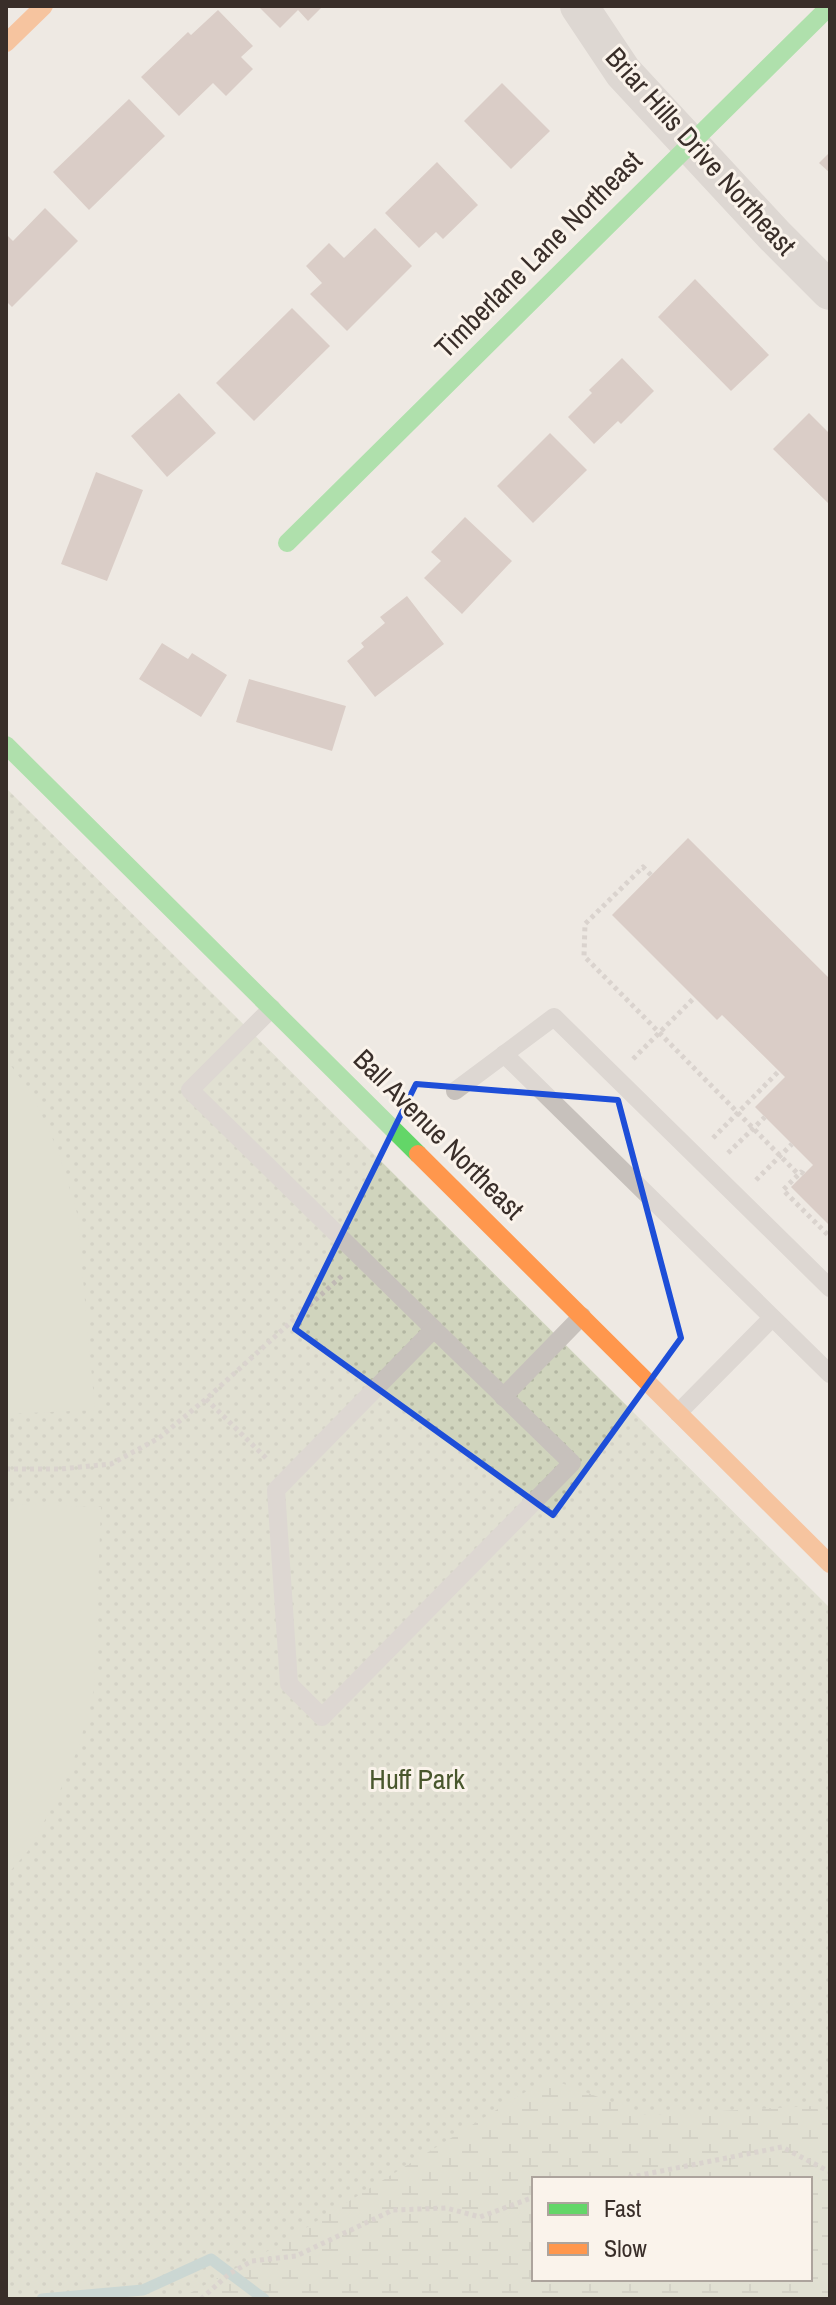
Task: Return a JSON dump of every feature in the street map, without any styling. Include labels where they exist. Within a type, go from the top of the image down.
[{"type":"street","points":[[6,43],[44,6]]},
{"type":"street","name":"Briar Hills Drive Northeast","points":[[579,6],[623,72],[830,291]]},
{"type":"street","name":"Timberlane Lane Northeast","points":[[287,543],[830,6]]},
{"type":"street","name":"Ball Avenue Northeast","points":[[6,745],[829,1559]]},
{"type":"lane","points":[[272,1008],[190,1090],[572,1463],[322,1717],[289,1684],[276,1490],[434,1329]]},
{"type":"lane","points":[[455,1091],[554,1017],[830,1288]]},
{"type":"lane","points":[[504,1054],[830,1374]]},
{"type":"lane","points":[[503,1397],[582,1316]]},
{"type":"lane","points":[[678,1413],[772,1318]]},
{"type":"path","points":[[651,875],[643,867],[585,924],[584,956],[801,1174],[783,1190],[830,1237]]},
{"type":"path","points":[[615,1077],[695,997]]},
{"type":"path","points":[[695,1155],[779,1071]]},
{"type":"path","points":[[711,1171],[765,1117]]},
{"type":"path","points":[[738,1198],[792,1144]]},
{"type":"path","points":[[6,1469],[60,1469],[111,1464],[159,1438],[362,1258]]},
{"type":"path","points":[[206,1399],[273,1465],[276,1490]]},
{"type":"path","points":[[631,2177],[782,2147],[830,2172]]},
{"type":"path","points":[[201,2299],[229,2274],[252,2261],[296,2256],[393,2210],[446,2208],[480,2217],[532,2198]]},
{"type":"highlighted area","points":[[416,1084],[618,1100],[681,1338],[553,1515],[295,1329]]},
{"type":"green space","name":"Huff Park","points":[[6,788],[830,1608],[830,2299],[6,2299]]},
{"type":"green space","points":[[6,1059],[32,1094],[58,1150],[77,1213],[95,1410],[6,1414]]},
{"type":"green space","points":[[6,1504],[101,1507],[94,1690],[79,1746],[57,1798],[28,1851],[6,1876]]},
{"type":"green space","points":[[548,2078],[646,2115],[815,2106],[830,2125],[830,2299],[179,2299],[275,2247]]},
{"type":"building","points":[[258,6],[323,6],[308,21],[298,10],[280,28]]},
{"type":"building","points":[[218,10],[253,46],[241,57],[253,69],[226,96],[213,83],[179,116],[141,77],[188,32],[191,35]]},
{"type":"building","points":[[502,83],[550,131],[511,169],[464,121]]},
{"type":"building","points":[[129,99],[165,136],[89,210],[53,172]]},
{"type":"building","points":[[830,152],[830,173],[819,163]]},
{"type":"building","points":[[437,162],[478,205],[443,239],[436,232],[419,248],[385,213]]},
{"type":"building","points":[[45,208],[78,241],[12,307],[6,301],[6,234],[13,241]]},
{"type":"building","points":[[375,228],[412,266],[347,331],[310,294],[322,283],[306,266],[329,243],[344,258]]},
{"type":"building","points":[[695,279],[769,355],[731,391],[658,317]]},
{"type":"building","points":[[292,308],[330,346],[254,421],[216,383]]},
{"type":"building","points":[[622,358],[654,391],[621,424],[618,421],[594,444],[568,417],[592,393],[589,390]]},
{"type":"building","points":[[179,393],[216,433],[167,477],[131,436]]},
{"type":"building","points":[[809,413],[830,434],[830,505],[773,449]]},
{"type":"building","points":[[550,433],[587,470],[533,523],[497,486]]},
{"type":"building","points":[[96,472],[143,490],[107,581],[61,564]]},
{"type":"building","points":[[465,517],[512,561],[462,614],[424,578],[441,561],[431,552]]},
{"type":"building","points":[[407,596],[444,644],[375,697],[347,661],[364,647],[361,643],[385,623],[380,617]]},
{"type":"building","points":[[162,643],[188,659],[192,653],[227,675],[201,717],[139,679]]},
{"type":"building","points":[[249,679],[346,706],[332,751],[236,722]]},
{"type":"building","points":[[688,838],[830,979],[830,1226],[791,1187],[813,1165],[755,1107],[785,1077],[722,1015],[717,1020],[612,915]]},
{"type":"waterway","points":[[42,2299],[143,2290],[211,2259],[264,2299]]},
{"type":"traffic: fast","points":[[287,543],[830,6]]},
{"type":"traffic: fast","points":[[6,745],[418,1154]]},
{"type":"traffic: slow","points":[[6,43],[44,6]]},
{"type":"traffic: slow","points":[[418,1154],[830,1564]]}]
